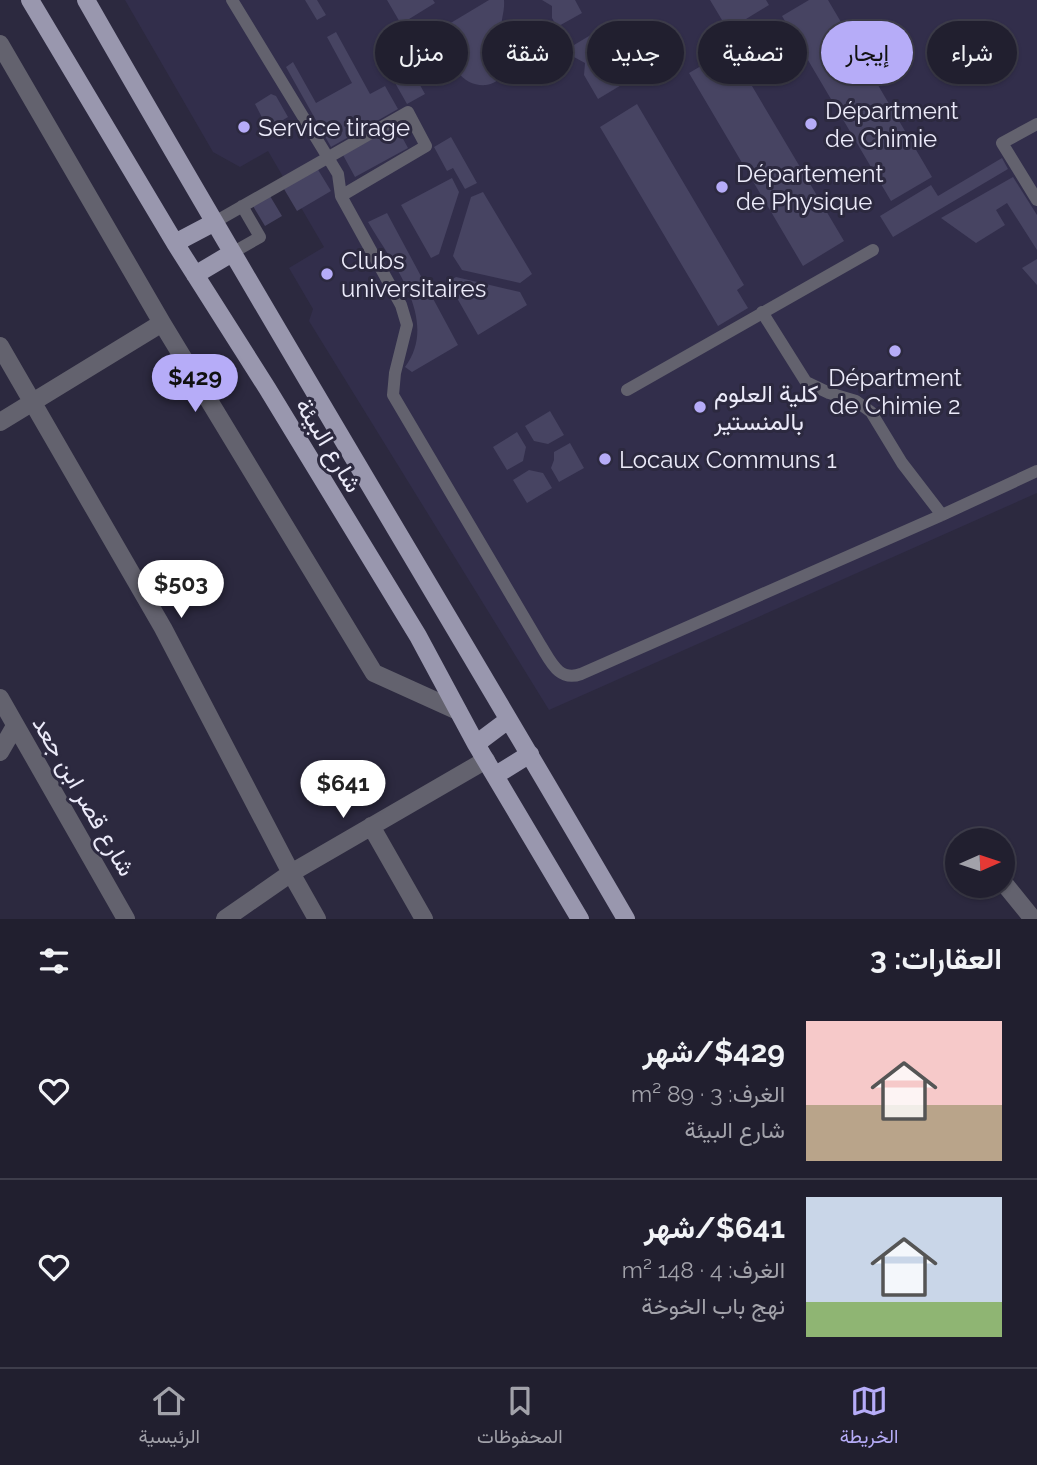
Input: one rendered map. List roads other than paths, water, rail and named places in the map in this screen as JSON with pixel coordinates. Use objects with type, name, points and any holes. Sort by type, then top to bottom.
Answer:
[{"type":"main road","name":"شارع البيئة","points":[[30,0],[175,243],[418,636],[476,744],[580,919]]},
{"type":"main road","name":"شارع البيئة","points":[[86,0],[213,223],[449,616],[626,919]]},
{"type":"main road","points":[[175,243],[213,223]]},
{"type":"main road","points":[[195,275],[232,253]]},
{"type":"main road","points":[[476,744],[508,720]]},
{"type":"main road","points":[[491,768],[530,754]]},
{"type":"street","points":[[0,44],[162,323],[374,673],[458,711]]},
{"type":"street","points":[[0,422],[162,323]]},
{"type":"street","points":[[0,346],[163,628],[290,873],[317,919]]},
{"type":"street","name":"شارع قصر ابن جعد","points":[[0,698],[126,919]]},
{"type":"street","points":[[0,752],[15,726]]},
{"type":"street","points":[[225,919],[290,873],[371,826],[491,768]]},
{"type":"street","points":[[371,826],[425,919]]},
{"type":"street","points":[[1015,897],[1033,919]]},
{"type":"lane","points":[[232,0],[338,174],[341,196],[401,304],[407,325],[395,373],[393,395],[556,671],[575,676],[581,674],[1037,471]]},
{"type":"lane","points":[[213,223],[408,112],[426,146],[341,196]]},
{"type":"lane","points":[[1037,124],[1002,143],[1037,200]]},
{"type":"lane","points":[[232,253],[260,237],[242,206]]},
{"type":"lane","points":[[627,390],[873,250]]},
{"type":"lane","points":[[762,312],[806,382],[829,393],[856,401],[871,412],[902,463],[942,515]]},
{"type":"place","name":"Départment de Chimie","points":[[811,124]]},
{"type":"place","name":"Service tirage","points":[[244,127]]},
{"type":"place","name":"Département de Physique","points":[[722,187]]},
{"type":"place","name":"Clubs universitaires","points":[[327,274]]},
{"type":"place","name":"Départment de Chimie 2","points":[[895,351]]},
{"type":"place","name":"كلية العلوم بالمنستير","points":[[700,407]]},
{"type":"place","name":"Locaux Communs 1","points":[[605,459]]}]
